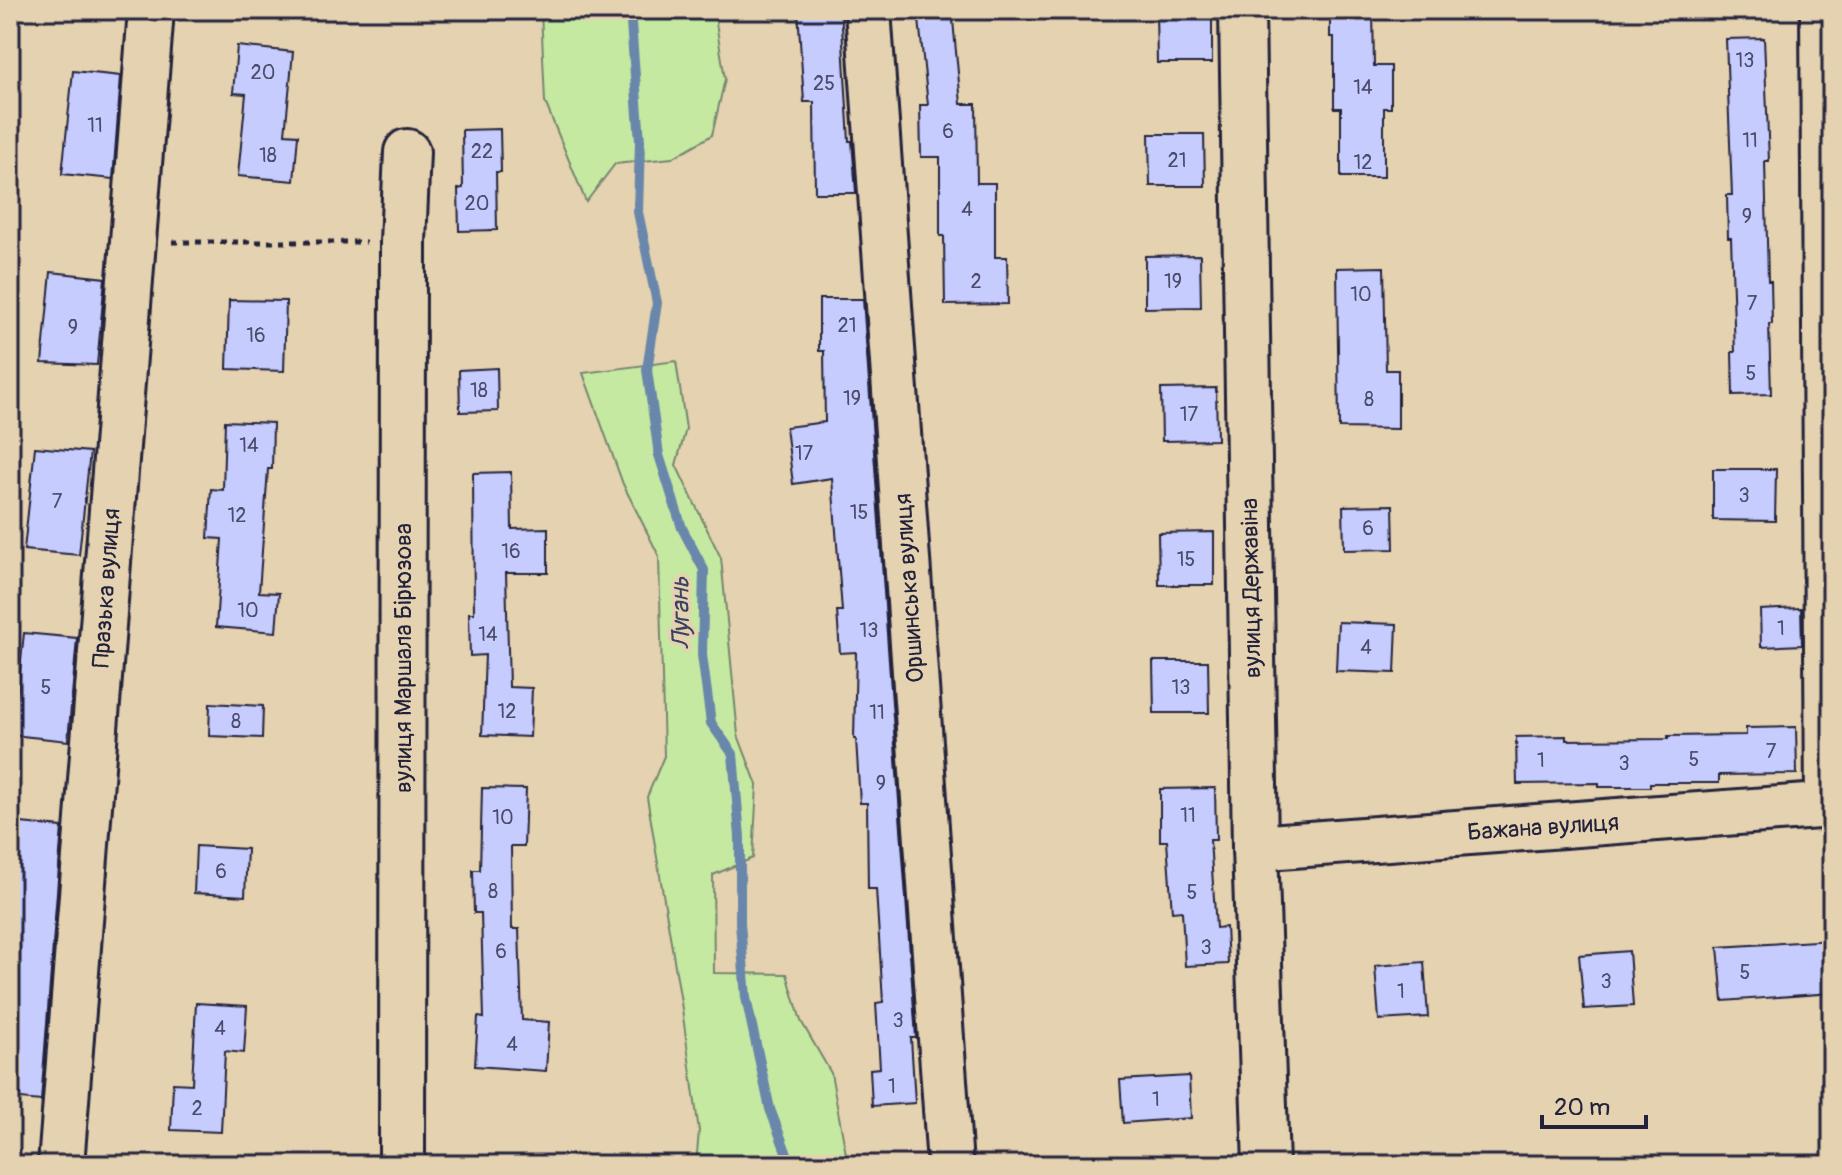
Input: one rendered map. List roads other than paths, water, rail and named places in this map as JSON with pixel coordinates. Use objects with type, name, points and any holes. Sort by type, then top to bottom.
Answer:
[{"type":"street","name":"Празька вулиця","points":[[61,1165],[151,10]]},
{"type":"street","name":"Оршинська вулиця","points":[[868,10],[950,1165]]},
{"type":"street","name":"вулиця Державіна","points":[[1242,10],[1255,848],[1266,1165]]},
{"type":"street","points":[[1823,10],[1830,806]]},
{"type":"street","name":"вулиця Маршала Бірюзова","points":[[402,1165],[403,242],[407,152]]},
{"type":"street","name":"Бажана вулиця","points":[[1255,848],[1830,806]]},
{"type":"waterway","name":"Лугань","points":[[630,10],[640,141],[638,212],[657,303],[647,370],[659,455],[682,528],[704,570],[702,655],[711,723],[733,754],[740,837],[740,923],[746,998],[770,1109],[791,1165]]}]
